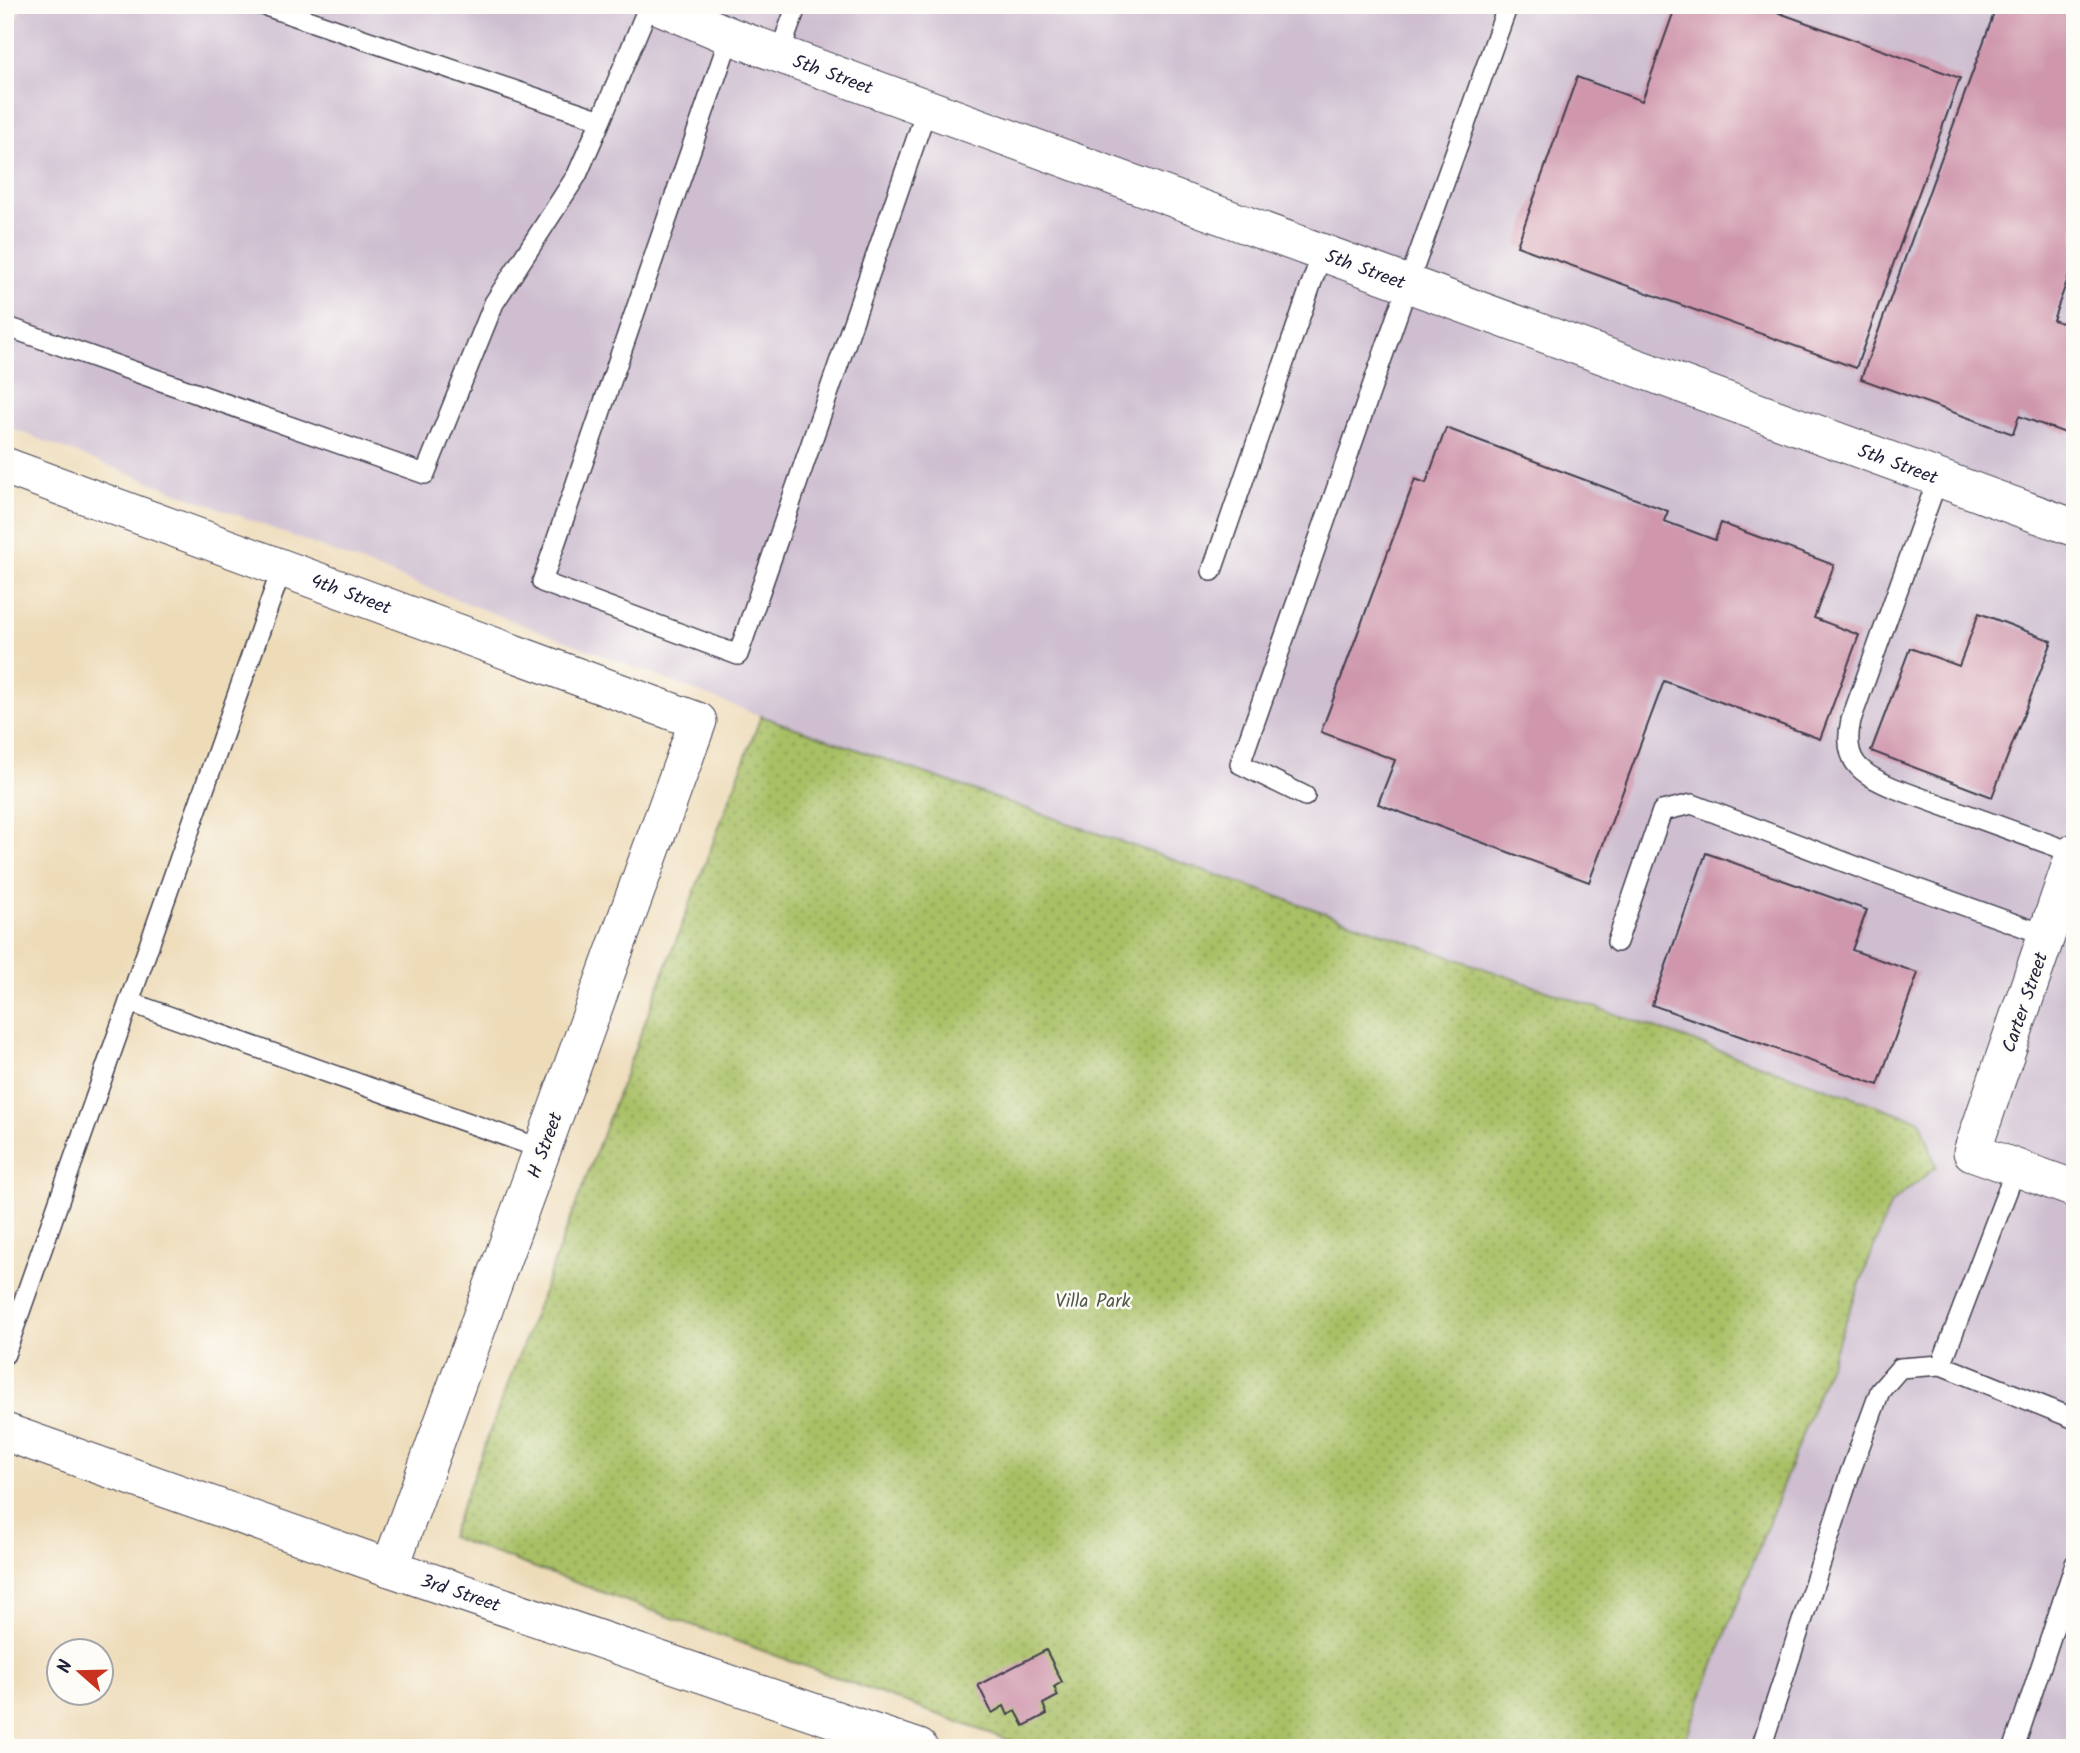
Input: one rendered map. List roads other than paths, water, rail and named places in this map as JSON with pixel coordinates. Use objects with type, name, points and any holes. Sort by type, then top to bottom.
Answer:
[{"type":"street","name":"5th Street","points":[[657,5],[730,36],[2075,528]]},
{"type":"street","name":"4th Street","points":[[5,466],[698,722]]},
{"type":"street","name":"H Street","points":[[390,1568],[698,722]]},
{"type":"street","name":"Carter Street","points":[[2016,1168],[1972,1152],[2074,852]]},
{"type":"street","points":[[2016,1168],[2075,1189]]},
{"type":"street","name":"3rd Street","points":[[5,1432],[390,1568],[919,1748]]},
{"type":"lane","points":[[263,5],[601,120]]},
{"type":"lane","points":[[5,326],[425,474],[494,303],[577,175],[649,5]]},
{"type":"lane","points":[[779,54],[797,5]]},
{"type":"lane","points":[[1305,796],[1240,764],[1508,5]]},
{"type":"lane","points":[[730,36],[542,582],[738,655],[927,108]]},
{"type":"lane","points":[[1212,571],[1322,253]]},
{"type":"lane","points":[[1938,478],[1851,720],[1846,739],[1851,757],[1860,769],[1874,780],[2074,852]]},
{"type":"lane","points":[[5,1354],[282,568]]},
{"type":"lane","points":[[1616,942],[1662,811],[1692,804],[2046,935]]},
{"type":"lane","points":[[129,1002],[542,1149]]},
{"type":"lane","points":[[1941,1365],[2016,1168]]},
{"type":"lane","points":[[1760,1748],[1850,1473],[1880,1391],[1900,1368],[1941,1365],[2075,1419]]},
{"type":"lane","points":[[2014,1748],[2075,1564]]},
{"type":"park label","name":"Villa Park","points":[[1093,1300]]}]
